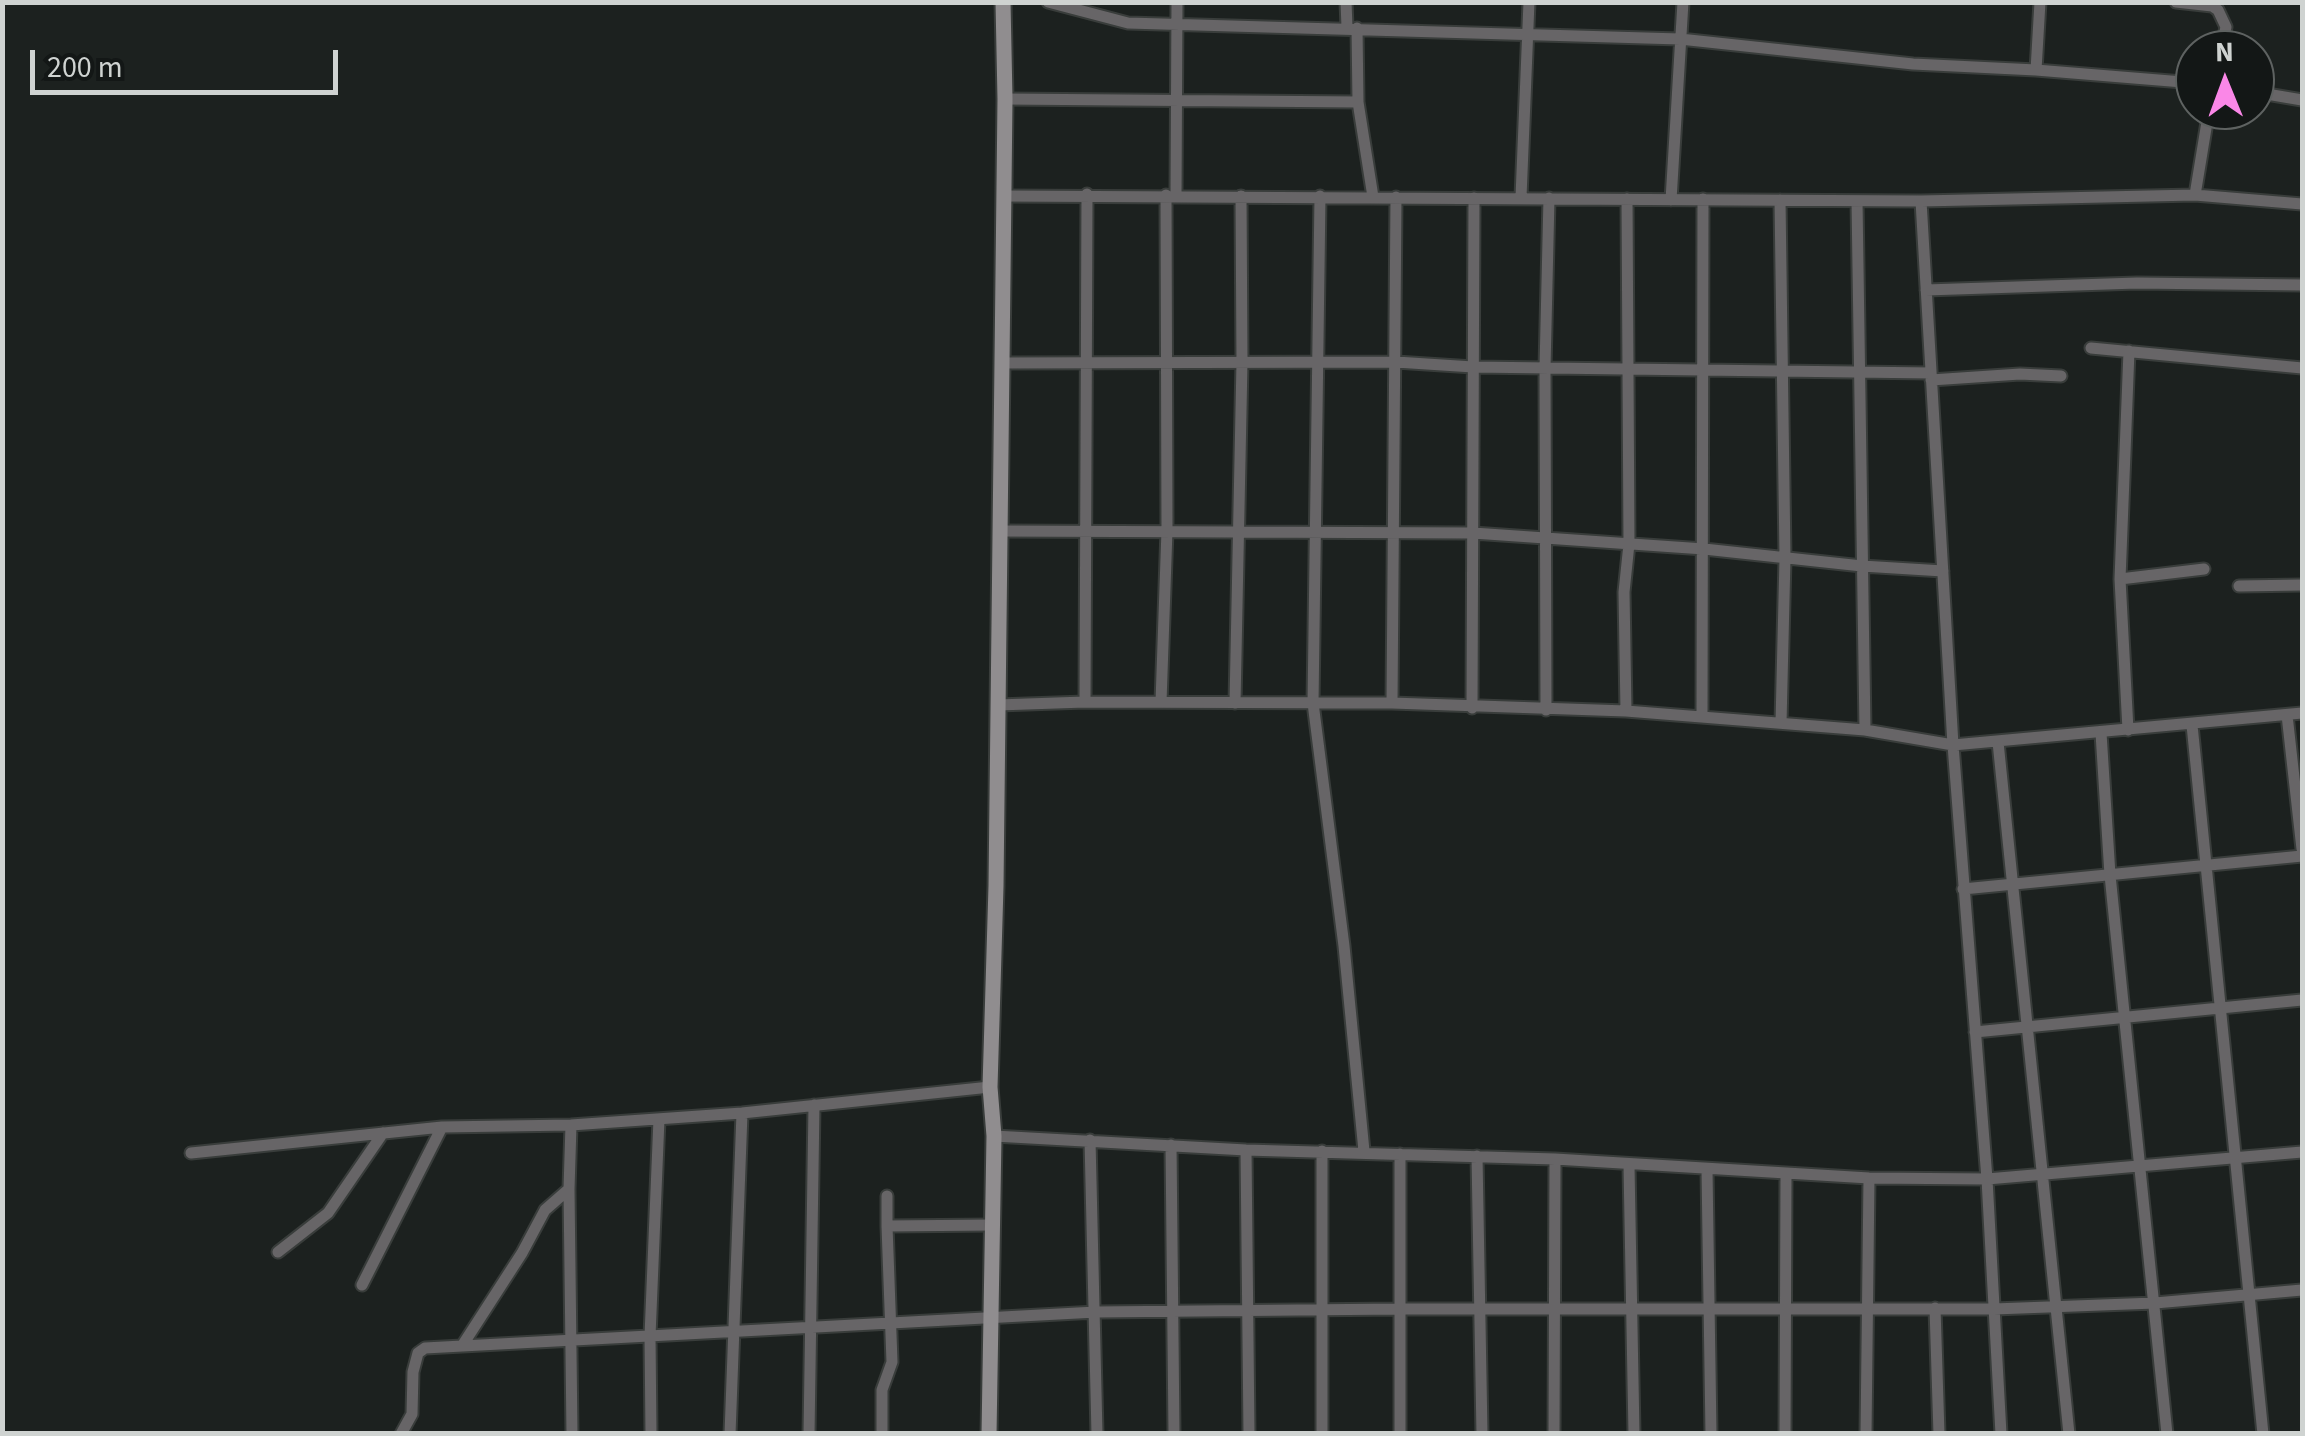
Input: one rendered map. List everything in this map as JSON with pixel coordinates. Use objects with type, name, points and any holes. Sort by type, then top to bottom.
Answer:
[{"type":"street","points":[[989,1434],[1003,2]]},
{"type":"street","points":[[1048,2],[1128,23],[1680,39],[1913,64],[2175,81]]},
{"type":"street","points":[[1161,702],[1167,530],[1166,362],[1178,2]]},
{"type":"street","points":[[1346,2],[1373,196]]},
{"type":"street","points":[[1521,197],[1529,2]]},
{"type":"street","points":[[1671,200],[1684,2]]},
{"type":"street","points":[[2036,70],[2040,2]]},
{"type":"street","points":[[2176,2],[2212,6],[2218,10],[2225,30]]},
{"type":"street","points":[[2275,95],[2302,100]]},
{"type":"street","points":[[1005,100],[1358,102]]},
{"type":"street","points":[[2195,194],[2206,130]]},
{"type":"street","points":[[1085,702],[1088,194]]},
{"type":"street","points":[[1003,196],[1921,201],[2195,194],[2302,204]]},
{"type":"street","points":[[1236,703],[1241,196]]},
{"type":"street","points":[[1320,196],[1313,703],[1344,946],[1364,1151]]},
{"type":"street","points":[[1392,703],[1396,197]]},
{"type":"street","points":[[1472,708],[1474,198]]},
{"type":"street","points":[[1546,710],[1545,368],[1550,198]]},
{"type":"street","points":[[1626,199],[1626,711]]},
{"type":"street","points":[[1702,716],[1703,200]]},
{"type":"street","points":[[1780,200],[1785,558],[1781,723]]},
{"type":"street","points":[[1857,201],[1865,730]]},
{"type":"street","points":[[1921,201],[1953,745],[1987,1179],[2001,1434]]},
{"type":"street","points":[[1926,290],[2137,283],[2302,285]]},
{"type":"street","points":[[2091,348],[2302,368]]},
{"type":"street","points":[[2128,730],[2120,578],[2129,351]]},
{"type":"street","points":[[1001,363],[1396,362],[1931,377],[2062,376]]},
{"type":"street","points":[[999,531],[1473,534],[1704,549],[1943,571]]},
{"type":"street","points":[[2120,578],[2204,568]]},
{"type":"street","points":[[2239,586],[2302,585]]},
{"type":"street","points":[[998,704],[1392,703],[1626,711],[1865,730],[1953,745],[2302,713]]},
{"type":"street","points":[[1963,889],[2302,853],[2286,715]]},
{"type":"street","points":[[2192,725],[2263,1434]]},
{"type":"street","points":[[2100,732],[2110,875],[2167,1434]]},
{"type":"street","points":[[1998,742],[2069,1434]]},
{"type":"street","points":[[1976,1032],[2302,1000]]},
{"type":"street","points":[[191,1154],[442,1127],[572,1125],[742,1113],[990,1087]]},
{"type":"street","points":[[808,1434],[814,1105]]},
{"type":"street","points":[[730,1434],[742,1113]]},
{"type":"street","points":[[651,1434],[650,1336],[659,1119]]},
{"type":"street","points":[[572,1125],[572,1434]]},
{"type":"street","points":[[362,1285],[442,1127]]},
{"type":"street","points":[[278,1252],[328,1213],[383,1132]]},
{"type":"street","points":[[994,1136],[1246,1150],[1555,1159],[1869,1178],[2042,1176],[2302,1152]]},
{"type":"street","points":[[1090,1140],[1096,1434]]},
{"type":"street","points":[[1171,1145],[1174,1434]]},
{"type":"street","points":[[1246,1150],[1249,1434]]},
{"type":"street","points":[[1322,1151],[1322,1434]]},
{"type":"street","points":[[1400,1154],[1400,1434]]},
{"type":"street","points":[[1477,1156],[1482,1434]]},
{"type":"street","points":[[1554,1434],[1555,1159]]},
{"type":"street","points":[[1629,1166],[1634,1434]]},
{"type":"street","points":[[1707,1170],[1712,1434]]},
{"type":"street","points":[[1785,1434],[1786,1174]]},
{"type":"street","points":[[1866,1434],[1869,1178]]},
{"type":"street","points":[[462,1346],[522,1254],[545,1210],[569,1189]]},
{"type":"street","points":[[882,1434],[882,1390],[892,1362],[887,1196]]},
{"type":"street","points":[[887,1226],[994,1226]]},
{"type":"street","points":[[401,1434],[412,1414],[413,1372],[418,1353],[425,1348],[1096,1312],[1399,1308],[1994,1310],[2155,1303],[2302,1290]]},
{"type":"street","points":[[1935,1308],[1938,1434]]}]
